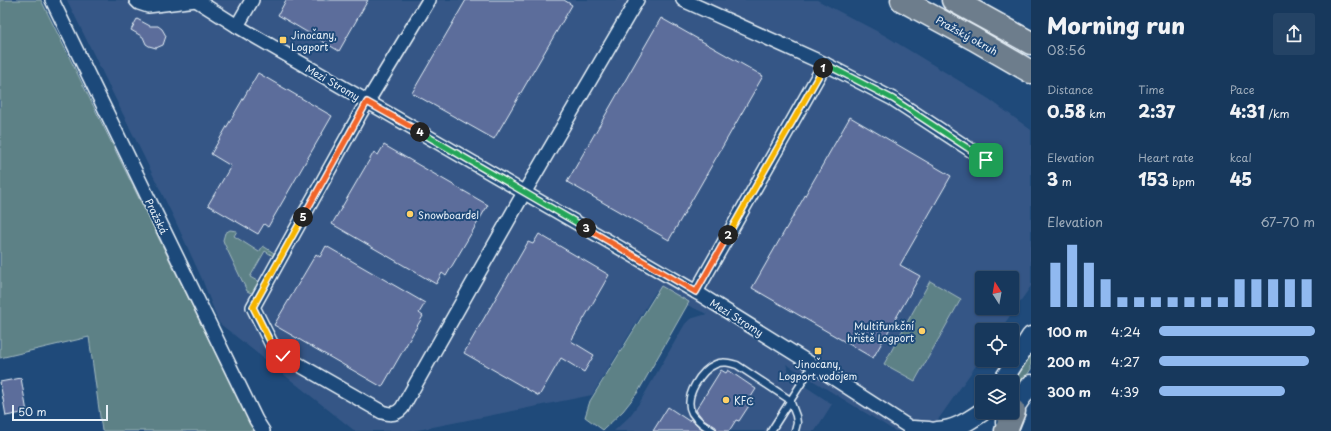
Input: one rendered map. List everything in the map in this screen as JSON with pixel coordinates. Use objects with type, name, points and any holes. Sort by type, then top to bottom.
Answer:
[{"type":"highway","name":"Pražský okruh","points":[[902,0],[925,8],[1031,72]]},
{"type":"highway","points":[[953,0],[1031,43]]},
{"type":"highway","points":[[1006,431],[1011,419]]},
{"type":"main road","points":[[1006,375],[1031,336]]},
{"type":"main road","points":[[1019,403],[1031,384]]},
{"type":"main road","points":[[937,431],[955,428],[975,417]]},
{"type":"main road","points":[[975,431],[980,419]]},
{"type":"main road","points":[[999,431],[1008,419]]},
{"type":"street","name":"Pražská","points":[[52,0],[256,420],[263,431]]},
{"type":"street","name":"Mezi Stromy","points":[[136,0],[139,3],[148,6],[196,0],[237,26],[367,102],[696,292],[919,431]]},
{"type":"street","points":[[237,26],[252,0]]},
{"type":"street","points":[[429,0],[367,102],[253,307],[274,349],[283,356],[388,415],[399,411],[637,0]]},
{"type":"street","points":[[683,0],[825,64],[893,99],[986,160]]},
{"type":"street","points":[[696,292],[825,64]]},
{"type":"lane","points":[[713,431],[698,421],[691,412],[689,404],[691,393],[706,369],[717,363],[728,362],[737,365],[790,400],[796,416],[797,423],[795,431]]},
{"type":"lane","points":[[771,431],[790,400],[817,367]]},
{"type":"shaded area","points":[[67,0],[817,0],[884,35],[989,99],[1031,130],[1031,286],[1019,303],[1019,271],[975,271],[975,315],[1011,315],[1005,323],[975,323],[975,367],[930,431],[895,431],[786,364],[791,377],[832,404],[815,431],[614,431],[629,417],[640,402],[685,324],[690,319],[707,314],[656,291],[592,395],[413,431],[355,431],[219,323],[202,279],[175,220]]},
{"type":"green space","points":[[0,0],[41,0],[254,431],[102,431],[89,337],[0,358]]},
{"type":"green space","points":[[230,230],[237,231],[234,236],[259,252],[263,246],[274,253],[273,256],[265,251],[250,277],[259,282],[254,292],[251,293],[247,291],[224,243],[223,240],[225,233]]},
{"type":"green space","name":"Multifunkční hřiště Logport","points":[[930,281],[961,299],[915,381],[884,364]]},
{"type":"green space","points":[[661,286],[689,302],[638,392],[623,411],[603,430],[585,417],[590,401]]},
{"type":"green space","points":[[1031,350],[1031,369],[1019,388],[1019,375],[1016,375]]},
{"type":"building","points":[[286,0],[368,0],[339,51],[278,15]]},
{"type":"building","points":[[466,0],[564,0],[572,5],[494,139],[412,93]]},
{"type":"building","points":[[661,18],[763,76],[669,240],[567,182]]},
{"type":"building","points":[[137,19],[150,26],[158,26],[162,29],[166,36],[163,45],[156,48],[149,46],[146,44],[143,37],[131,30]]},
{"type":"building","points":[[258,73],[332,116],[268,227],[264,224],[258,234],[208,205],[231,166],[211,154]]},
{"type":"building","points":[[850,117],[951,176],[900,265],[920,276],[873,358],[752,288]]},
{"type":"building","name":"Snowboardel","points":[[384,145],[488,205],[446,276],[442,273],[436,284],[332,224],[374,152],[378,155]]},
{"type":"building","points":[[539,234],[609,275],[571,341],[594,355],[584,372],[561,358],[539,396],[464,353],[528,242],[533,244]]},
{"type":"building","points":[[326,246],[425,303],[419,313],[423,316],[382,387],[274,325],[316,254],[320,257]]},
{"type":"building","name":"KFC","points":[[721,370],[726,373],[728,370],[756,389],[749,400],[752,401],[739,421],[736,420],[729,431],[717,431],[716,427],[702,418],[696,410]]},
{"type":"building","points":[[21,378],[27,412],[6,416],[0,382]]},
{"type":"building","points":[[668,407],[689,421],[690,419],[705,431],[653,431]]},
{"type":"place","name":"Jinočany, Logport","points":[[283,40]]},
{"type":"place","name":"Snowboardel","points":[[410,214]]},
{"type":"place","name":"Multifunkční hřiště Logport","points":[[922,331]]},
{"type":"place","name":"Jinočany, Logport vodojem","points":[[818,351]]},
{"type":"place","name":"KFC","points":[[726,400]]},
{"type":"route","points":[[283,356],[274,349],[253,307],[367,102],[696,292],[825,64],[893,99],[986,160]]}]
